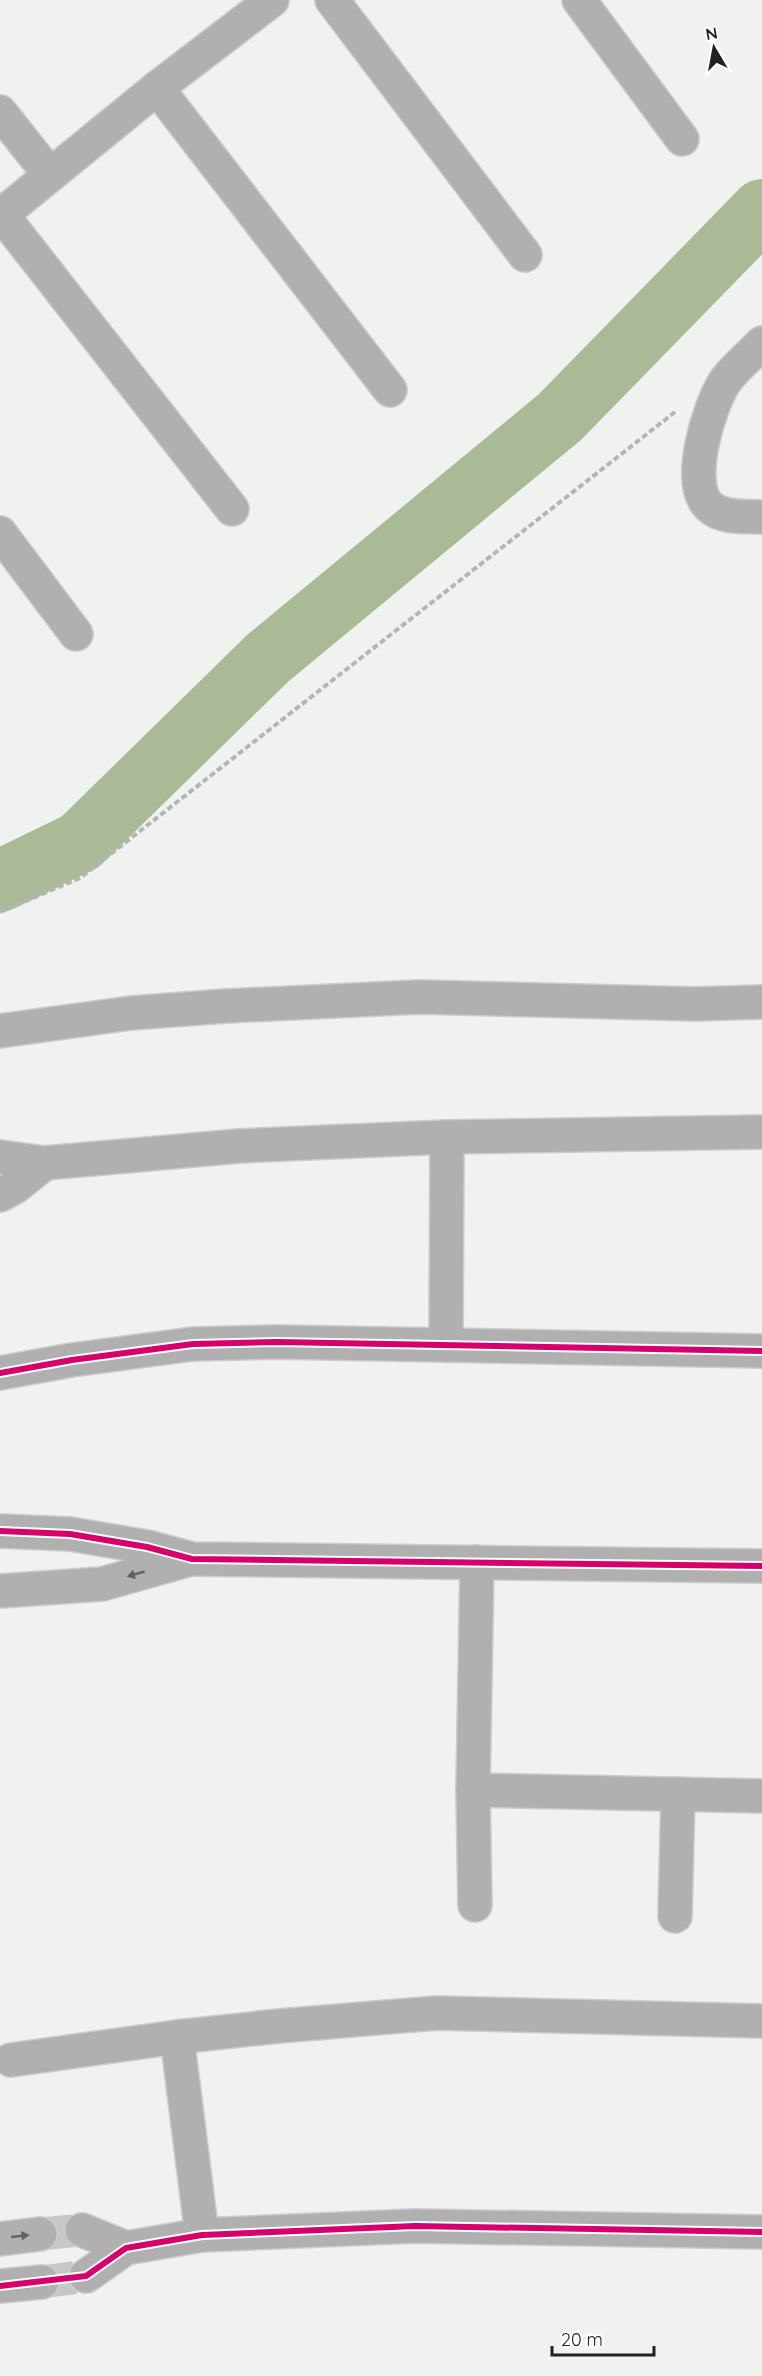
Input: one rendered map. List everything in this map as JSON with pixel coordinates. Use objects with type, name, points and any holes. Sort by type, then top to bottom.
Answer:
[{"type":"street","points":[[232,509],[1,215],[157,88],[272,0]]},
{"type":"street","points":[[332,0],[525,255]]},
{"type":"street","points":[[579,0],[682,139]]},
{"type":"street","points":[[157,88],[390,390]]},
{"type":"street","points":[[0,112],[50,175]]},
{"type":"street","points":[[762,343],[724,382],[706,423],[699,465],[700,486],[709,506],[728,516],[762,517]]},
{"type":"street","points":[[0,533],[76,634]]},
{"type":"street","points":[[0,1031],[131,1013],[420,997],[695,1004],[762,1002]]},
{"type":"street","points":[[0,1157],[45,1163],[239,1146],[447,1137],[762,1132]]},
{"type":"street","points":[[447,1137],[447,1344]]},
{"type":"street","points":[[0,1195],[15,1187],[45,1163]]},
{"type":"street","points":[[0,1372],[193,1344],[277,1342],[447,1344],[762,1351]]},
{"type":"street","points":[[0,1530],[70,1534],[147,1547],[192,1558],[762,1566]]},
{"type":"street","points":[[0,1591],[102,1584],[192,1558]]},
{"type":"street","points":[[475,1905],[473,1790],[477,1562]]},
{"type":"street","points":[[473,1790],[762,1796]]},
{"type":"street","points":[[675,1916],[678,1794]]},
{"type":"street","points":[[11,2060],[177,2037],[437,2013],[762,2021]]},
{"type":"street","points":[[177,2037],[202,2235]]},
{"type":"street","points":[[86,2276],[126,2248],[202,2235],[415,2226],[762,2232]]},
{"type":"street","points":[[82,2230],[126,2248]]},
{"type":"street","points":[[0,2239],[40,2234]]},
{"type":"street","points":[[0,2286],[42,2282]]},
{"type":"path","points":[[0,912],[80,878],[675,412]]},
{"type":"waterway","points":[[0,881],[80,842],[268,658],[560,417],[762,210]]},
{"type":"tunnel","points":[[40,2234],[82,2230]]},
{"type":"tunnel","points":[[42,2282],[86,2276]]},
{"type":"cycle path","points":[[0,1373],[72,1360],[193,1344],[277,1342],[762,1351]]},
{"type":"cycle path","points":[[0,1531],[70,1534],[147,1547],[192,1559],[762,1566]]},
{"type":"cycle path","points":[[0,2286],[86,2276],[126,2248],[202,2235],[415,2226],[762,2232]]}]
